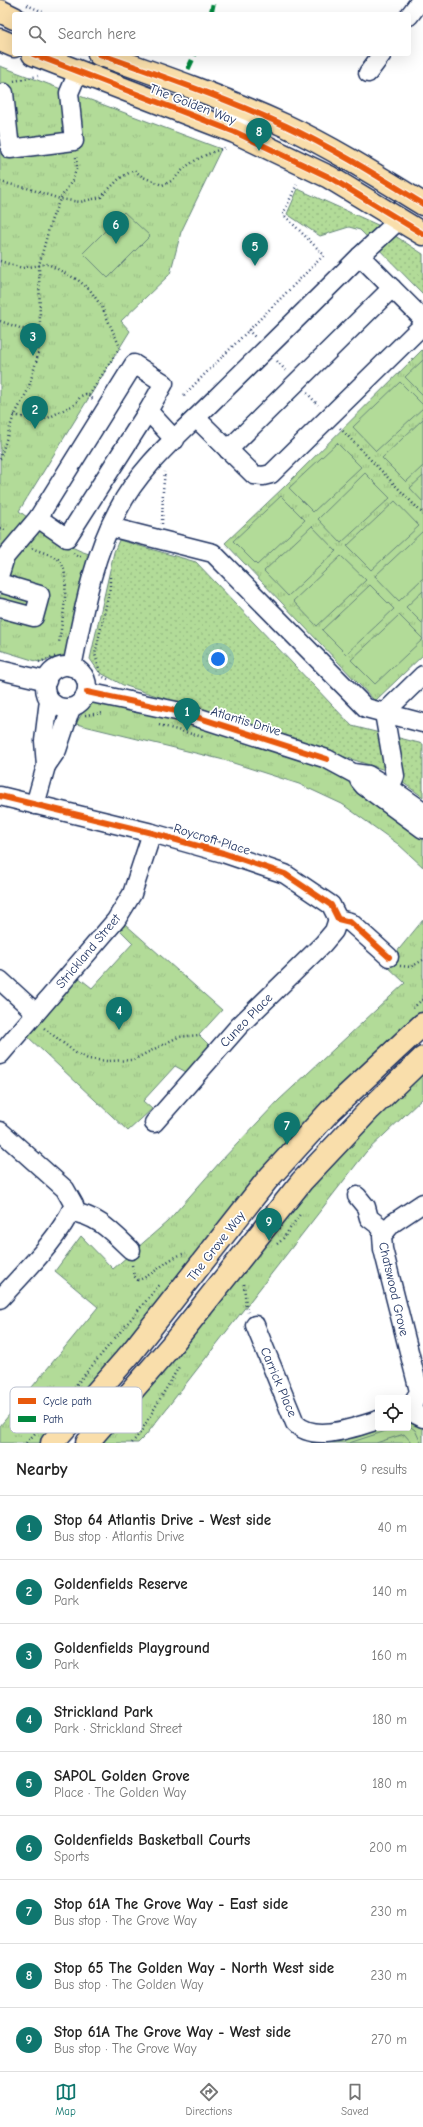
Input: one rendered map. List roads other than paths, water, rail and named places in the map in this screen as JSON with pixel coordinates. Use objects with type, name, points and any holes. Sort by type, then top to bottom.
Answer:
[{"type":"main road","points":[[0,11],[18,10]]},
{"type":"main road","points":[[0,40],[12,45]]},
{"type":"main road","name":"The Golden Way","points":[[38,56],[235,132],[329,177],[423,234]]},
{"type":"main road","name":"The Golden Way","points":[[105,56],[224,99],[287,126],[423,204]]},
{"type":"main road","name":"The Grove Way","points":[[101,1387],[131,1353],[267,1180],[330,1111],[423,1024]]},
{"type":"main road","name":"The Grove Way","points":[[135,1387],[170,1347],[302,1181],[370,1108],[423,1058]]},
{"type":"main road","name":"The Grove Way","points":[[52,1443],[61,1433]]},
{"type":"main road","name":"The Grove Way","points":[[87,1443],[96,1433]]},
{"type":"street","points":[[411,13],[421,0]]},
{"type":"street","points":[[368,73],[381,56]]},
{"type":"street","points":[[7,87],[10,149],[74,141],[69,93],[78,72]]},
{"type":"street","points":[[224,99],[248,120],[254,129],[254,141]]},
{"type":"street","points":[[254,141],[262,133],[287,126]]},
{"type":"street","points":[[72,667],[93,572],[110,527],[129,491],[144,471],[159,455],[360,256],[400,219]]},
{"type":"street","points":[[360,256],[423,319]]},
{"type":"street","points":[[228,450],[392,288]]},
{"type":"street","points":[[196,418],[254,475],[263,476],[271,474],[423,325]]},
{"type":"street","points":[[0,573],[5,557],[38,518],[134,364],[164,383],[148,411],[67,538],[38,518]]},
{"type":"street","points":[[148,411],[175,440]]},
{"type":"street","points":[[110,527],[213,553],[366,708],[423,723]]},
{"type":"street","points":[[0,583],[40,594],[34,617],[0,608]]},
{"type":"street","points":[[35,804],[46,766],[57,750],[69,714],[80,704],[87,692],[87,683],[83,675],[72,667],[63,667],[55,669],[49,675],[46,691],[50,700],[55,705],[63,708],[69,714]]},
{"type":"street","points":[[0,670],[47,681]]},
{"type":"street","points":[[384,713],[423,676]]},
{"type":"street","name":"Atlantis Drive","points":[[87,692],[181,712],[327,759],[353,773],[368,775],[423,811]]},
{"type":"street","points":[[46,766],[44,740],[50,700]]},
{"type":"street","points":[[384,713],[395,776],[390,788]]},
{"type":"street","name":"Atlantis Drive","points":[[353,773],[364,786],[423,829]]},
{"type":"street","name":"Roycroft Place","points":[[0,796],[223,853],[285,874],[331,905],[338,919]]},
{"type":"street","name":"Strickland Street","points":[[0,1055],[38,1019],[120,913],[132,894],[152,834]]},
{"type":"street","points":[[338,919],[350,922],[389,957]]},
{"type":"street","name":"Cuneo Place","points":[[154,1123],[239,1026],[323,944],[334,931],[338,919]]},
{"type":"street","points":[[0,980],[38,1019]]},
{"type":"street","points":[[0,1131],[65,1189],[74,1205],[67,1221],[50,1244],[0,1299]]},
{"type":"street","name":"Chatswood Grove","points":[[357,1196],[366,1207],[369,1218],[386,1231]]},
{"type":"street","name":"Chatswood Grove","points":[[417,1406],[383,1249],[382,1235],[393,1223],[423,1203]]},
{"type":"street","points":[[71,1212],[94,1217],[131,1250]]},
{"type":"street","name":"Carrick Place","points":[[255,1325],[295,1423],[300,1430],[308,1435],[322,1436],[375,1421]]},
{"type":"place","name":"Stop 65 The Golden Way - North West side","points":[[259,151]]},
{"type":"place","name":"Goldenfields Basketball Courts","points":[[116,244]]},
{"type":"place","name":"SAPOL Golden Grove","points":[[255,266]]},
{"type":"place","name":"Goldenfields Playground","points":[[33,356]]},
{"type":"place","name":"Goldenfields Reserve","points":[[35,429]]},
{"type":"place","name":"Stop 64 Atlantis Drive - West side","points":[[187,731]]},
{"type":"place","name":"Strickland Park","points":[[119,1030]]},
{"type":"place","name":"Stop 61A The Grove Way - East side","points":[[287,1145]]},
{"type":"place","name":"Stop 61A The Grove Way - West side","points":[[269,1241]]}]
